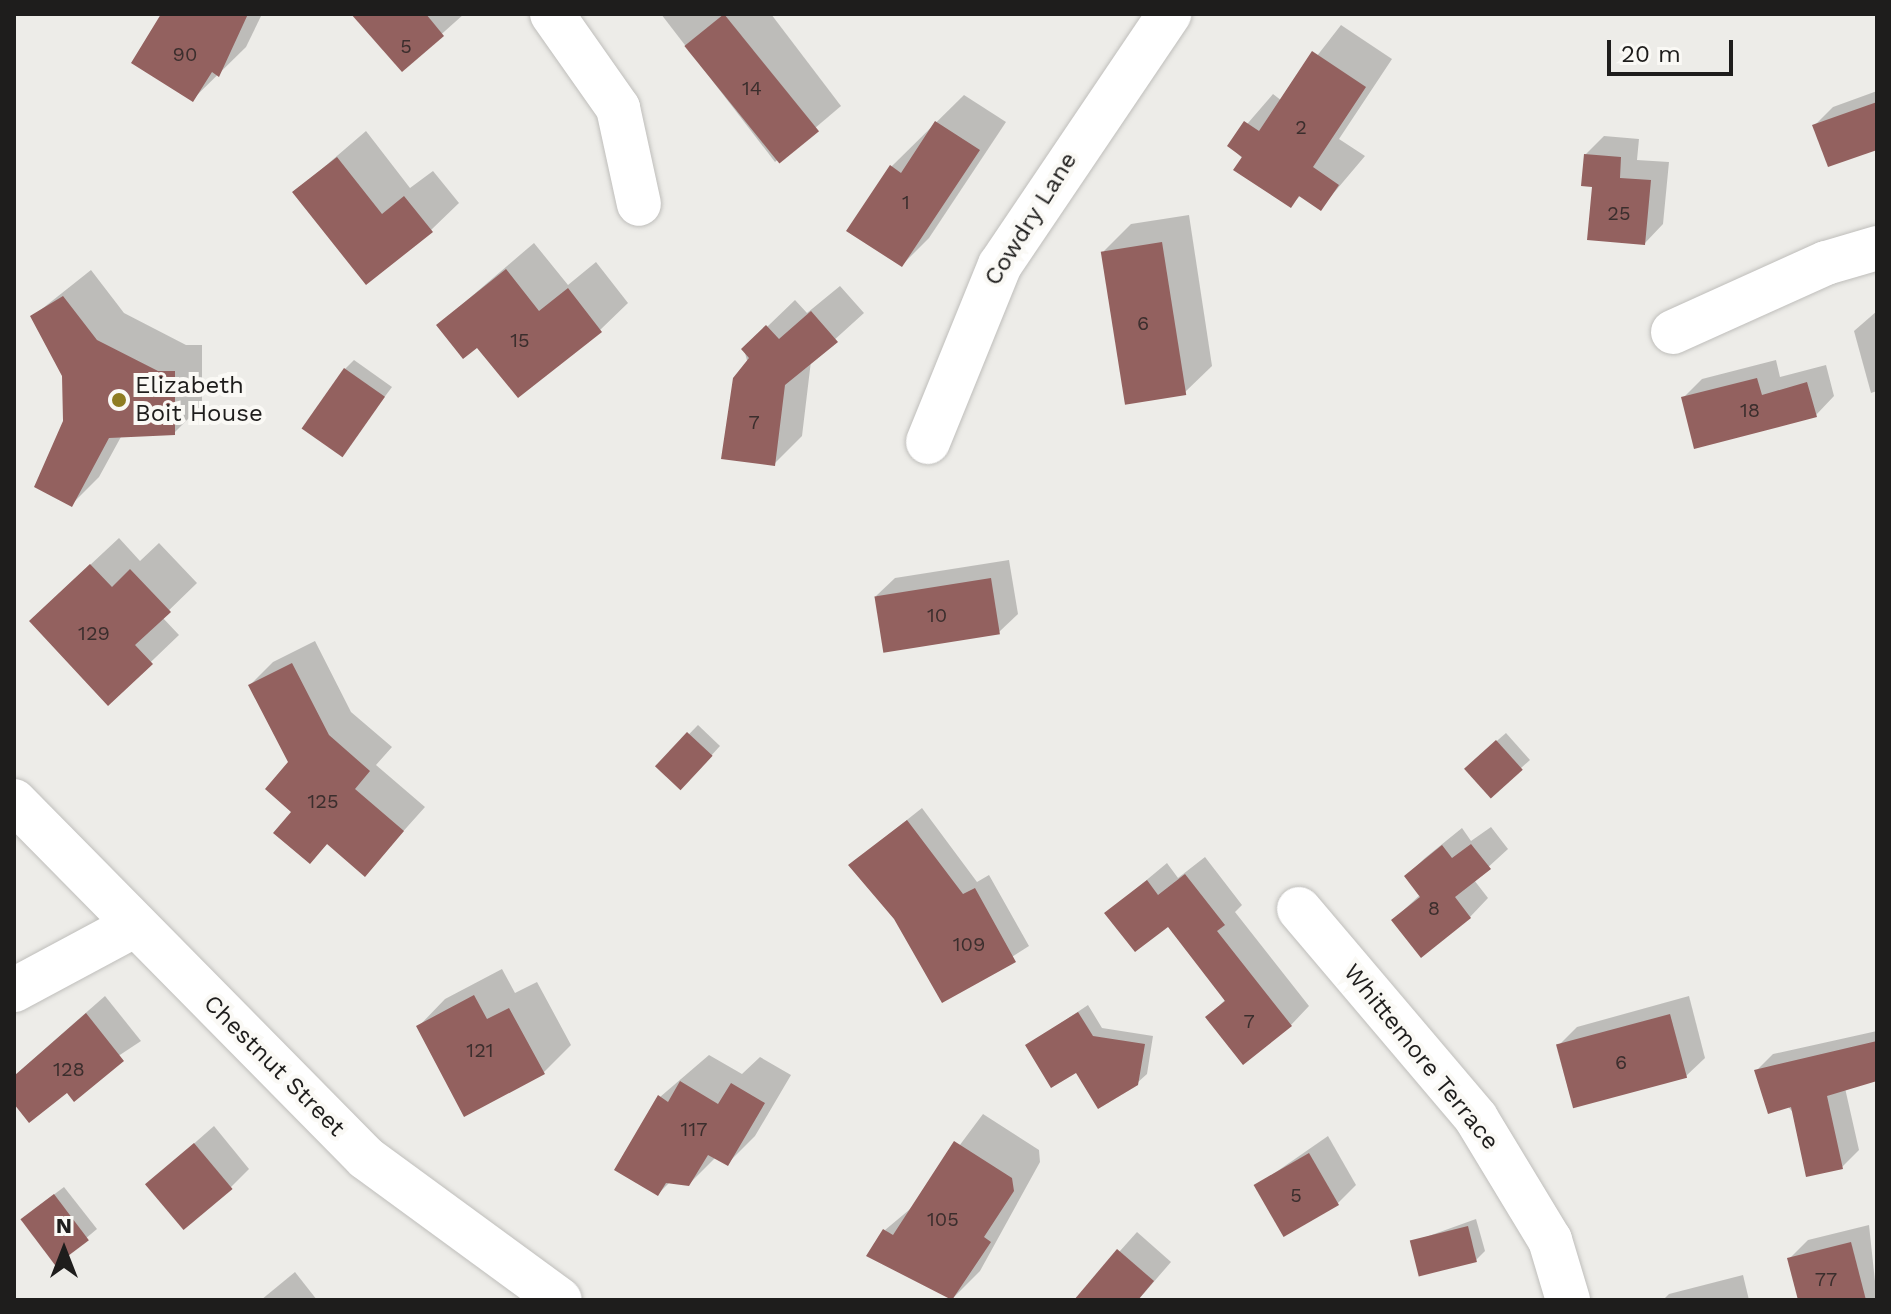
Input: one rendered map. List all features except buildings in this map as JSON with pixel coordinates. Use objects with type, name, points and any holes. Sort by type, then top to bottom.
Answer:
[{"type":"street","points":[[552,14],[618,108],[639,204]]},
{"type":"street","name":"Cowdry Lane","points":[[928,442],[1000,265],[1169,14]]},
{"type":"street","points":[[1673,332],[1826,263],[1877,248]]},
{"type":"street","name":"Chestnut Street","points":[[14,801],[378,1169],[560,1300]]},
{"type":"street","name":"Whittemore Terrace","points":[[1299,909],[1476,1118],[1550,1240],[1568,1300]]},
{"type":"street","points":[[14,990],[135,925]]},
{"type":"place","name":"Elizabeth Boit House","points":[[119,400]]}]
